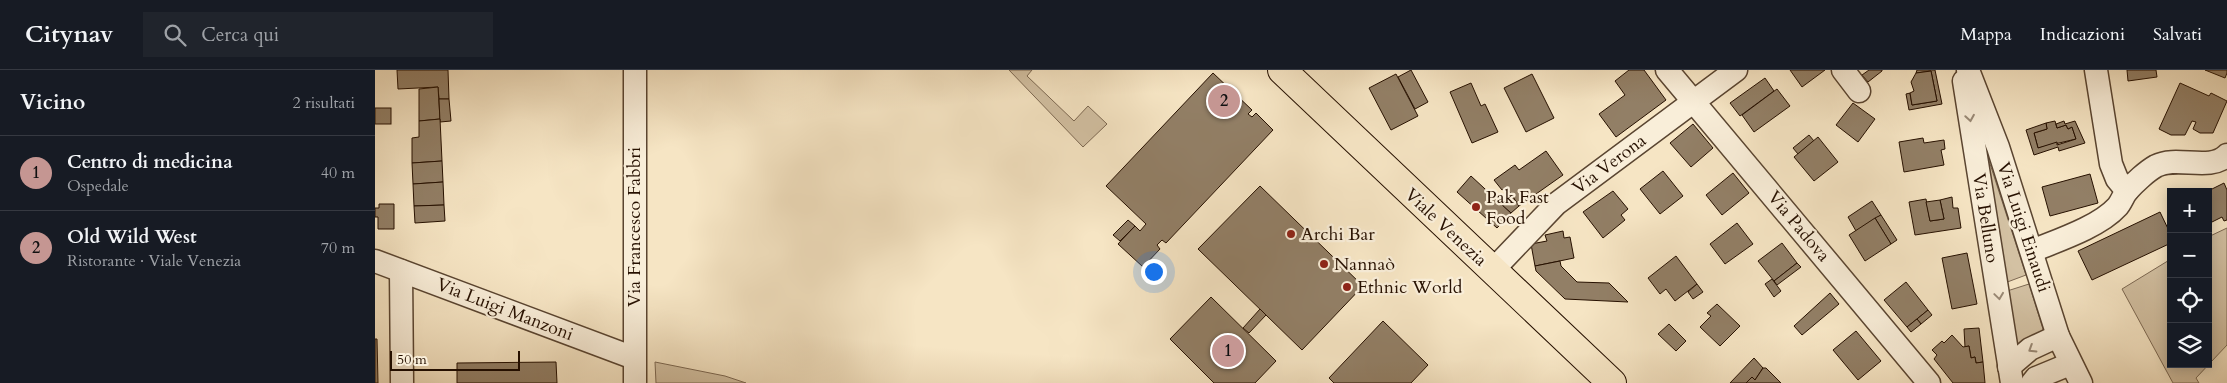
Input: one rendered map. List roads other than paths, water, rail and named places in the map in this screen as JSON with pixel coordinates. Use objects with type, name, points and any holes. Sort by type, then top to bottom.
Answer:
[{"type":"main road","name":"Viale Venezia","points":[[1282,70],[1612,383]]},
{"type":"street","name":"Via Francesco Fabbri","points":[[635,70],[635,383]]},
{"type":"street","name":"Via Padova","points":[[1667,70],[1929,383]]},
{"type":"street","name":"Via Verona","points":[[1492,270],[1556,204],[1736,70]]},
{"type":"street","points":[[1843,70],[1859,91]]},
{"type":"street","name":"Via Belluno","points":[[1962,70],[2011,375]]},
{"type":"street","name":"Via Luigi Einaudi","points":[[1968,70],[1998,147],[2058,336],[2076,373]]},
{"type":"street","points":[[2096,70],[2111,164],[2117,179],[2127,191]]},
{"type":"street","points":[[2032,250],[2069,236],[2105,217],[2117,207],[2127,191],[2157,166],[2168,163],[2215,162],[2227,155]]},
{"type":"street","name":"Via Luigi Manzoni","points":[[375,261],[634,358]]},
{"type":"street","points":[[401,271],[402,383]]},
{"type":"street","name":"Via Belluno","points":[[2011,375],[2030,349],[2058,336]]},
{"type":"street","points":[[2032,383],[2036,378],[2076,373]]},
{"type":"place","name":"Old Wild West","points":[[1224,101]]},
{"type":"place","name":"Pak Fast Food","points":[[1476,207]]},
{"type":"place","name":"Archi Bar","points":[[1291,234]]},
{"type":"place","name":"Nannaò","points":[[1324,264]]},
{"type":"place","name":"Ethnic World","points":[[1347,287]]},
{"type":"place","name":"Centro di medicina","points":[[1228,351]]}]
